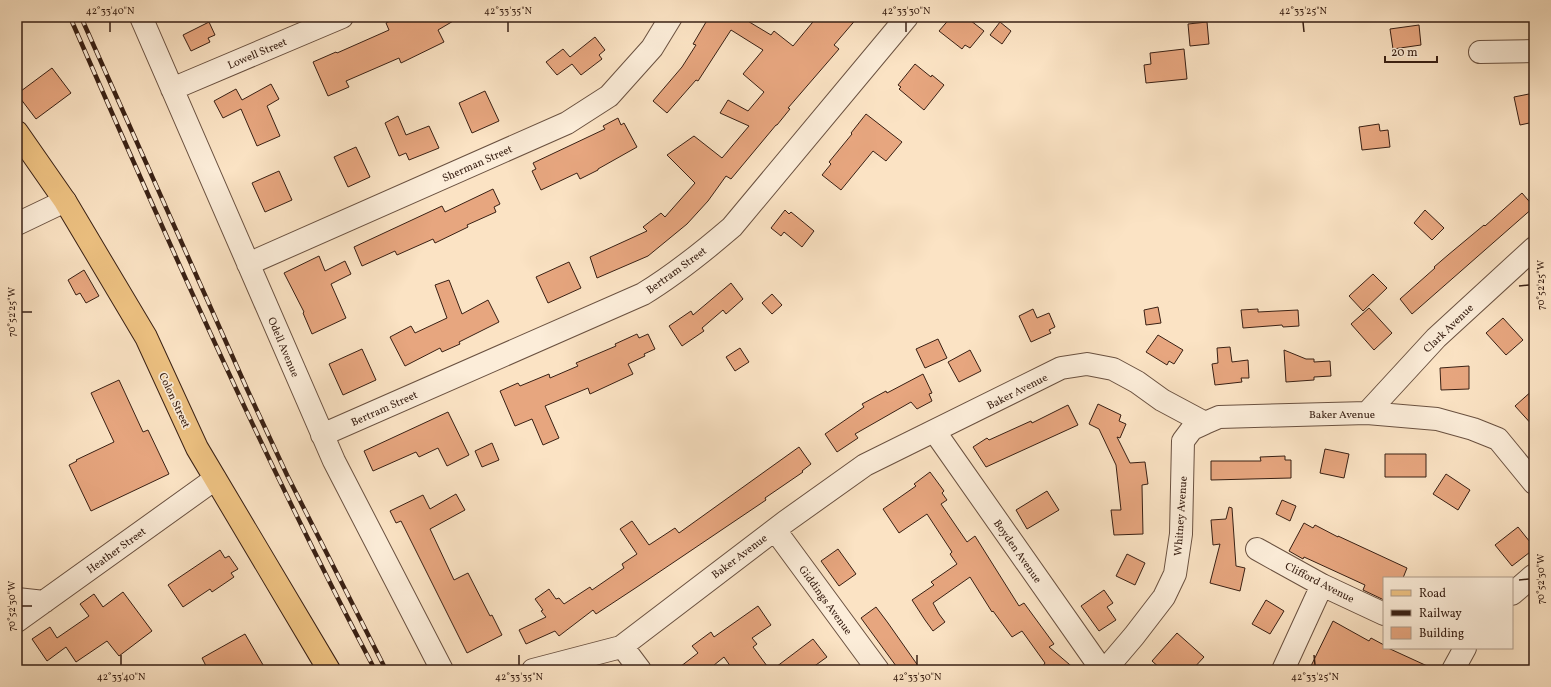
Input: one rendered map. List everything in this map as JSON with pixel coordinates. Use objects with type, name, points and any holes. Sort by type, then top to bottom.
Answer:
[{"type":"main road","name":"Colon Street","points":[[17,132],[65,202],[146,338],[197,448],[329,670]]},
{"type":"street","name":"Odell Avenue","points":[[141,17],[322,435],[442,670]]},
{"type":"street","name":"Lowell Street","points":[[172,89],[342,17]]},
{"type":"street","name":"Sherman Street","points":[[248,264],[566,123],[609,96],[652,48],[671,17]]},
{"type":"street","name":"Bertram Street","points":[[322,435],[643,294],[669,278],[700,255],[732,227],[906,17]]},
{"type":"street","points":[[1480,52],[1534,51]]},
{"type":"street","points":[[17,224],[65,202]]},
{"type":"street","name":"Clark Avenue","points":[[1367,413],[1436,338],[1534,248]]},
{"type":"street","name":"Baker Avenue","points":[[533,670],[622,646],[775,530],[865,466],[1061,368],[1087,364],[1113,369],[1137,382],[1162,400],[1206,423],[1219,417],[1367,413],[1437,419],[1473,429],[1498,439],[1534,483]]},
{"type":"street","name":"Whitney Avenue","points":[[1105,670],[1164,597],[1175,574],[1181,534],[1183,441],[1192,429],[1206,423]]},
{"type":"street","name":"Boyden Avenue","points":[[935,432],[1102,670]]},
{"type":"street","name":"Heather Street","points":[[17,621],[215,479]]},
{"type":"street","name":"Giddings Avenue","points":[[775,530],[878,670]]},
{"type":"street","name":"Clifford Avenue","points":[[1257,549],[1322,585],[1383,614]]},
{"type":"street","points":[[1513,593],[1534,575]]},
{"type":"street","points":[[1283,670],[1322,585]]},
{"type":"street","points":[[17,599],[44,602]]},
{"type":"street","points":[[622,646],[640,670]]},
{"type":"building","points":[[398,17],[460,17],[438,30],[444,42],[401,63],[399,58],[346,81],[349,87],[328,96],[313,62],[389,30],[386,23]]},
{"type":"building","points":[[709,17],[741,17],[771,35],[774,31],[793,46],[817,17],[858,17],[834,45],[839,49],[788,108],[790,109],[777,125],[731,179],[726,176],[708,201],[687,224],[648,256],[597,278],[590,257],[647,231],[643,227],[661,213],[665,217],[695,183],[667,155],[694,136],[722,158],[749,126],[720,113],[728,100],[748,111],[764,92],[743,74],[763,50],[731,30],[698,81],[696,80],[667,113],[653,101],[682,67],[696,45],[693,44]]},
{"type":"building","points":[[951,17],[966,17],[984,31],[970,48],[965,45],[962,49],[939,31]]},
{"type":"building","points":[[209,22],[215,35],[208,38],[210,42],[191,51],[183,35]]},
{"type":"building","points":[[1000,22],[1011,31],[1002,44],[990,35]]},
{"type":"building","points":[[1207,22],[1209,44],[1190,46],[1188,24]]},
{"type":"building","points":[[1419,25],[1421,45],[1393,49],[1390,29]]},
{"type":"building","points":[[595,37],[605,50],[599,55],[602,59],[581,75],[572,64],[557,75],[546,62],[563,49],[570,57]]},
{"type":"building","points":[[1184,49],[1187,79],[1146,83],[1144,65],[1151,64],[1150,53]]},
{"type":"building","points":[[915,64],[944,85],[924,110],[899,89],[901,87],[898,85]]},
{"type":"building","points":[[52,68],[71,93],[36,119],[17,94]]},
{"type":"building","points":[[271,84],[279,99],[267,106],[280,136],[257,146],[241,109],[223,118],[214,101],[236,89],[242,100]]},
{"type":"building","points":[[485,91],[499,121],[472,133],[459,103]]},
{"type":"building","points":[[1534,93],[1534,122],[1520,125],[1514,97]]},
{"type":"building","points":[[866,114],[902,142],[886,161],[873,151],[841,190],[822,175],[831,164],[829,162]]},
{"type":"building","points":[[398,116],[406,135],[429,126],[439,148],[409,160],[406,153],[399,156],[385,123]]},
{"type":"building","points":[[618,118],[621,125],[624,123],[637,147],[580,179],[577,173],[541,190],[532,171],[536,169],[533,163],[605,129],[603,126]]},
{"type":"building","points":[[1379,124],[1380,131],[1388,130],[1390,147],[1362,150],[1359,127]]},
{"type":"building","points":[[356,147],[370,177],[348,187],[334,157]]},
{"type":"building","points":[[279,171],[292,200],[265,212],[252,183]]},
{"type":"building","points":[[493,189],[500,204],[494,207],[496,212],[467,225],[468,227],[435,243],[433,239],[397,255],[395,251],[362,266],[354,247],[442,206],[445,212]]},
{"type":"building","points":[[1522,193],[1534,207],[1412,314],[1400,299],[1435,268],[1434,267],[1484,225],[1485,226]]},
{"type":"building","points":[[785,210],[789,214],[791,212],[814,231],[802,247],[784,232],[781,236],[771,228]]},
{"type":"building","points":[[1425,210],[1444,228],[1432,240],[1414,223]]},
{"type":"building","points":[[319,256],[325,271],[345,261],[351,274],[331,284],[346,318],[312,334],[303,313],[304,312],[284,273]]},
{"type":"building","points":[[569,262],[581,288],[548,303],[536,277]]},
{"type":"building","points":[[84,270],[99,296],[86,303],[80,293],[76,295],[68,280]]},
{"type":"building","points":[[1373,274],[1387,288],[1363,311],[1349,296]]},
{"type":"building","points":[[449,280],[462,314],[488,300],[499,322],[459,342],[460,344],[442,352],[440,348],[405,366],[390,337],[411,326],[415,333],[447,318],[435,285]]},
{"type":"building","points":[[731,283],[743,299],[726,314],[723,310],[702,328],[704,331],[682,346],[669,326],[691,311],[693,315]]},
{"type":"building","points":[[772,294],[782,305],[772,314],[762,303]]},
{"type":"building","points":[[1158,307],[1161,323],[1146,325],[1144,310]]},
{"type":"building","points":[[1369,308],[1392,333],[1374,350],[1351,324]]},
{"type":"building","points":[[1033,309],[1037,318],[1049,313],[1055,327],[1049,330],[1051,333],[1031,342],[1019,316]]},
{"type":"building","points":[[1258,309],[1258,312],[1298,310],[1299,326],[1283,327],[1282,325],[1243,328],[1241,310]]},
{"type":"building","points":[[1503,318],[1523,340],[1506,355],[1486,333]]},
{"type":"building","points":[[637,334],[639,338],[648,334],[655,349],[644,354],[645,356],[628,364],[633,374],[590,394],[588,388],[545,406],[559,438],[543,445],[532,419],[515,426],[500,391],[518,383],[520,386],[549,374],[550,378],[578,366],[576,363],[616,346],[615,344]]},
{"type":"building","points":[[1158,335],[1183,350],[1174,364],[1169,361],[1167,365],[1146,352]]},
{"type":"building","points":[[938,339],[947,358],[925,368],[916,349]]},
{"type":"building","points":[[1230,347],[1232,362],[1248,360],[1249,378],[1241,378],[1242,382],[1215,385],[1212,364],[1218,363],[1217,348]]},
{"type":"building","points":[[740,348],[749,362],[735,371],[726,357]]},
{"type":"building","points":[[362,349],[376,380],[343,395],[329,364]]},
{"type":"building","points":[[970,350],[981,371],[959,382],[948,362]]},
{"type":"building","points":[[1284,350],[1306,359],[1314,359],[1314,362],[1330,361],[1331,376],[1314,377],[1314,380],[1286,382]]},
{"type":"building","points":[[1469,366],[1469,389],[1441,390],[1440,368]]},
{"type":"building","points":[[923,374],[932,393],[929,394],[932,401],[917,409],[911,402],[855,434],[858,438],[837,452],[825,434],[864,407],[862,404]]},
{"type":"building","points":[[119,380],[143,432],[148,430],[169,474],[91,511],[69,465],[77,461],[76,460],[114,442],[91,393]]},
{"type":"building","points":[[1534,389],[1534,427],[1515,406]]},
{"type":"building","points":[[1098,404],[1121,415],[1119,421],[1126,424],[1120,438],[1117,437],[1130,463],[1145,462],[1148,484],[1142,485],[1143,534],[1114,535],[1111,510],[1121,510],[1116,465],[1099,429],[1089,424]]},
{"type":"building","points":[[1068,405],[1078,425],[986,467],[973,447],[987,438],[989,440],[1031,421],[1032,423]]},
{"type":"building","points":[[448,412],[469,455],[447,466],[438,448],[419,457],[416,452],[373,471],[364,451]]},
{"type":"building","points":[[492,443],[499,460],[482,467],[475,451]]},
{"type":"building","points":[[799,447],[811,464],[802,471],[803,472],[765,498],[766,500],[596,614],[593,610],[559,636],[555,631],[526,644],[519,630],[546,617],[535,599],[549,589],[556,599],[559,598],[564,604],[590,587],[592,590],[624,568],[622,564],[637,554],[620,529],[632,521],[649,545],[675,528],[679,533]]},
{"type":"building","points":[[1325,449],[1349,454],[1344,478],[1320,473]]},
{"type":"building","points":[[1385,454],[1426,454],[1426,477],[1385,477]]},
{"type":"building","points":[[1285,456],[1285,460],[1291,460],[1291,478],[1211,480],[1211,461],[1261,461],[1260,457]]},
{"type":"building","points":[[930,472],[944,491],[942,493],[947,500],[941,504],[967,542],[975,536],[1019,606],[1024,603],[1054,644],[1049,647],[1076,670],[1040,670],[1045,663],[1022,631],[1012,637],[993,611],[992,612],[970,577],[933,603],[945,622],[933,631],[912,600],[934,585],[931,582],[957,564],[950,554],[952,552],[927,514],[899,533],[883,509],[916,486],[914,484]]},
{"type":"building","points":[[1446,474],[1470,490],[1458,510],[1433,494]]},
{"type":"building","points":[[1047,491],[1059,510],[1027,529],[1016,510]]},
{"type":"building","points":[[456,494],[465,510],[430,529],[454,580],[468,573],[490,616],[492,615],[502,635],[467,653],[401,521],[396,523],[390,511],[423,495],[430,509]]},
{"type":"building","points":[[1282,500],[1296,506],[1290,521],[1276,514]]},
{"type":"building","points":[[1229,507],[1232,508],[1236,566],[1245,568],[1240,591],[1210,583],[1220,544],[1213,545],[1211,520],[1226,519]]},
{"type":"building","points":[[1304,523],[1313,528],[1315,525],[1407,568],[1403,577],[1383,577],[1383,600],[1363,590],[1365,585],[1304,557],[1303,559],[1289,551]]},
{"type":"building","points":[[1518,527],[1534,549],[1512,566],[1495,545]]},
{"type":"building","points":[[838,549],[856,574],[839,586],[821,561]]},
{"type":"building","points":[[220,550],[225,558],[229,556],[238,569],[231,573],[234,577],[212,592],[210,589],[183,607],[168,585]]},
{"type":"building","points":[[1127,554],[1145,563],[1135,585],[1116,576]]},
{"type":"building","points":[[1104,590],[1113,603],[1107,607],[1116,620],[1099,631],[1081,606]]},
{"type":"building","points":[[123,592],[152,631],[119,656],[107,641],[76,662],[66,647],[47,661],[32,639],[50,627],[57,638],[89,616],[80,604],[94,594],[103,607]]},
{"type":"building","points":[[1266,600],[1284,611],[1270,634],[1252,624]]},
{"type":"building","points":[[758,606],[771,625],[752,638],[757,644],[753,647],[770,670],[733,670],[724,657],[708,670],[676,670],[698,653],[692,646],[711,632],[714,637]]},
{"type":"building","points":[[876,607],[921,670],[899,670],[861,618]]},
{"type":"building","points":[[1333,621],[1369,641],[1371,638],[1383,644],[1383,649],[1390,649],[1436,670],[1309,670]]},
{"type":"building","points":[[1177,633],[1204,657],[1192,670],[1162,670],[1152,661]]},
{"type":"building","points":[[245,634],[266,670],[208,670],[202,658]]},
{"type":"building","points":[[813,639],[827,657],[809,670],[772,670]]},
{"type":"railway","points":[[70,17],[216,346],[294,509],[375,670]]},
{"type":"railway","points":[[81,17],[247,389],[287,475],[386,670]]}]
